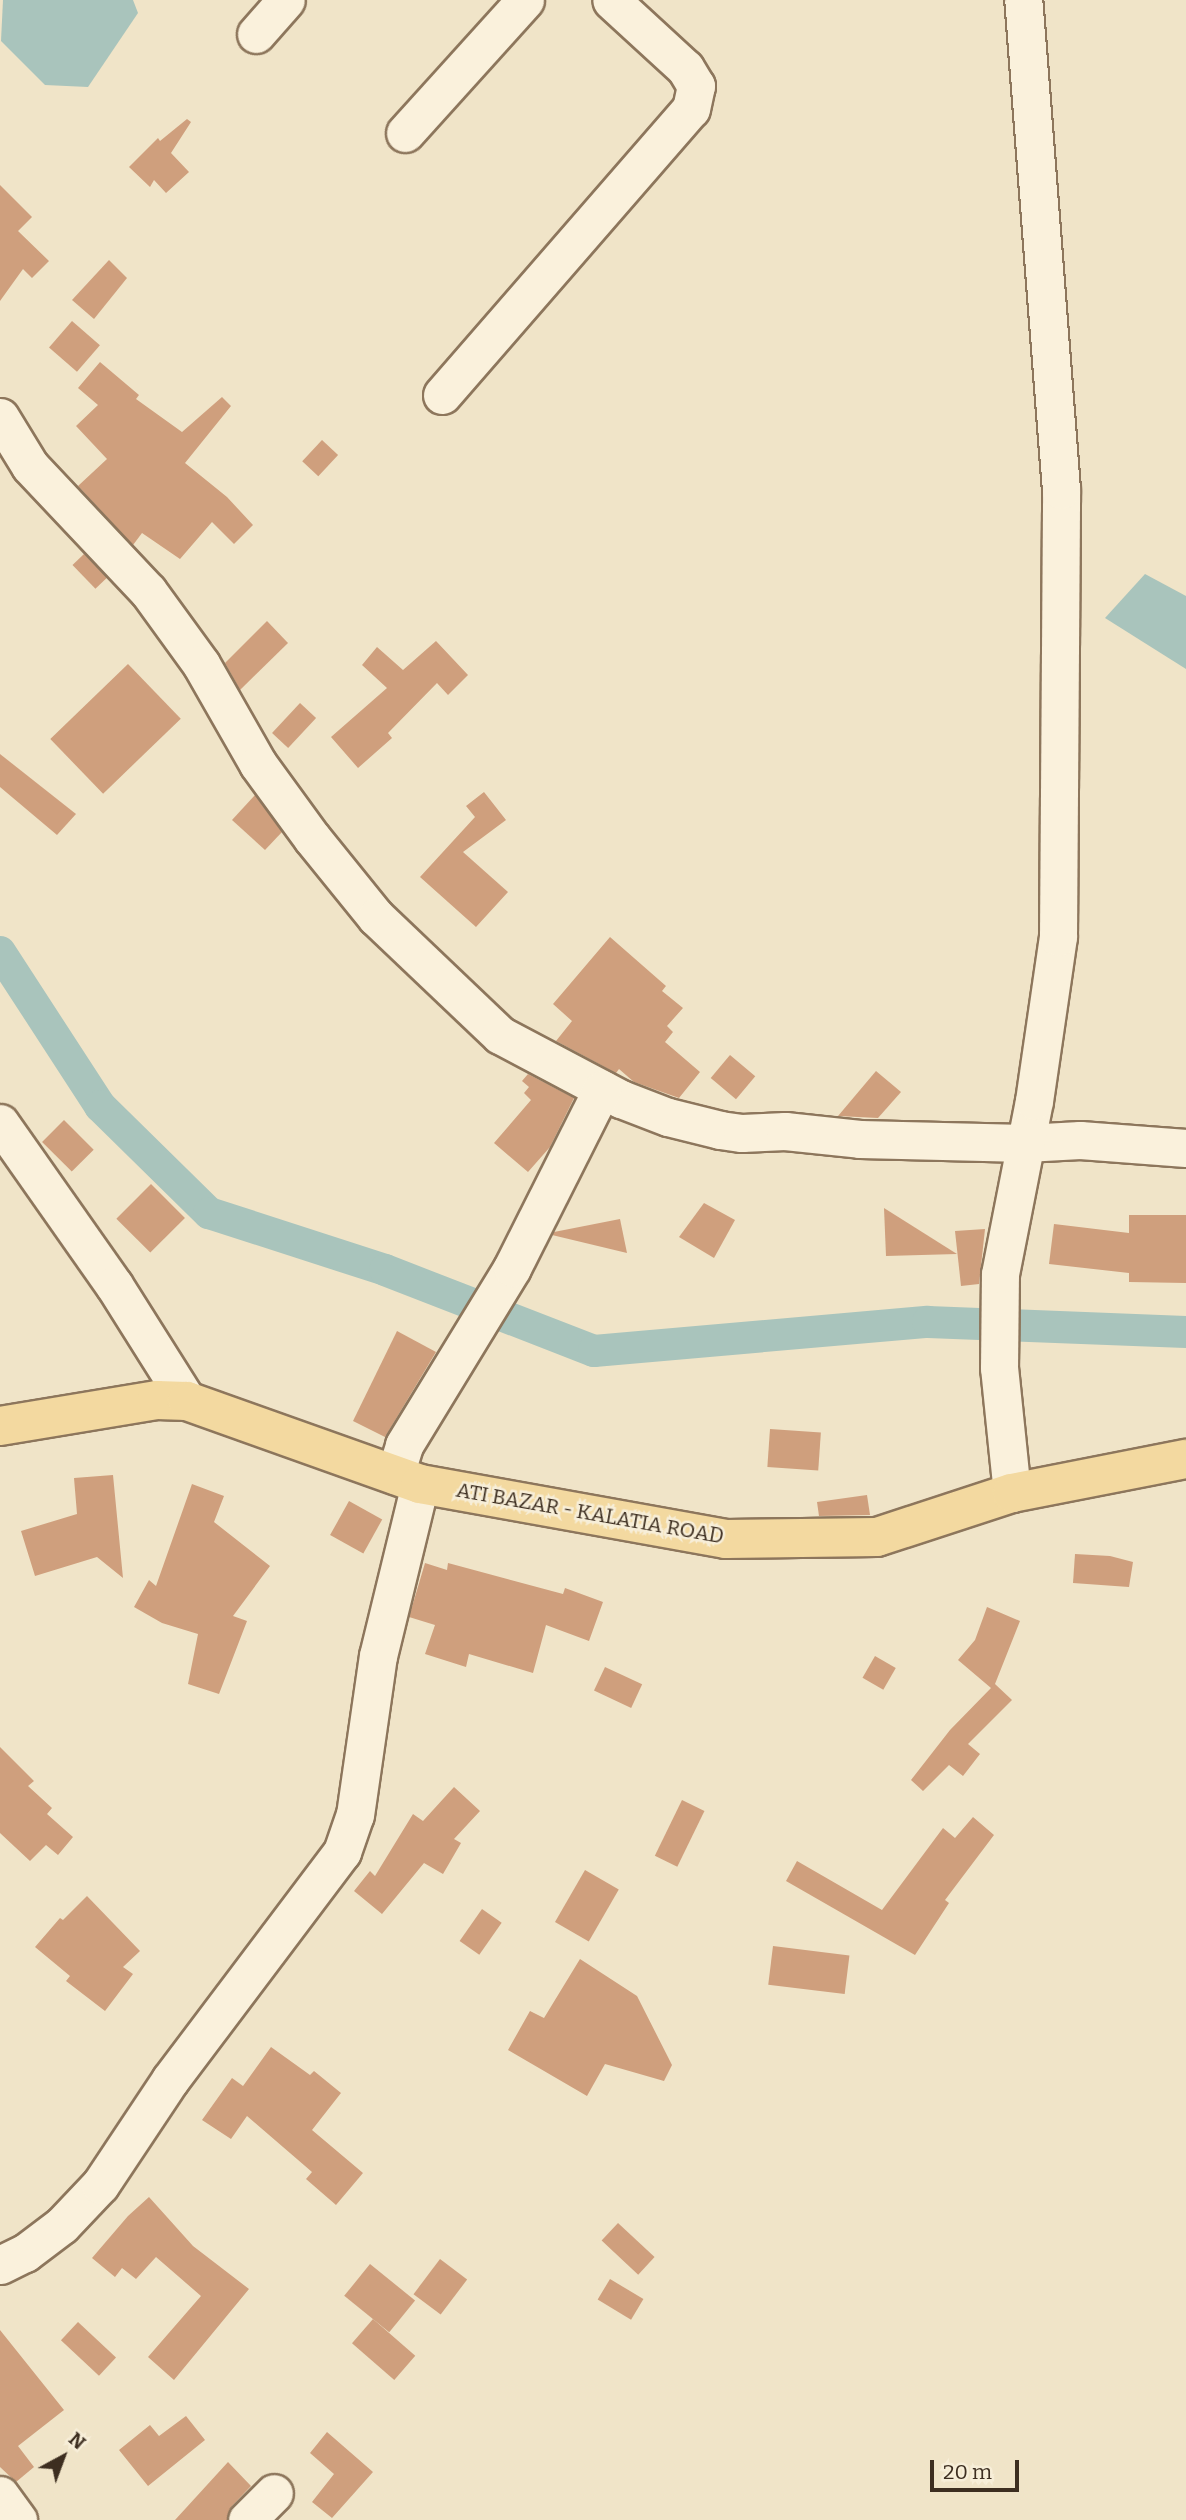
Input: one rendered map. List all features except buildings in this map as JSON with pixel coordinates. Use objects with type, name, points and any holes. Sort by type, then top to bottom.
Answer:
[{"type":"main road","name":"ATI BAZAR - KALATIA ROAD","points":[[0,1426],[157,1400],[187,1401],[407,1479],[726,1538],[877,1537],[1012,1493],[1186,1459]]},
{"type":"street","points":[[256,34],[286,0]]},
{"type":"street","points":[[405,133],[526,0]]},
{"type":"street","points":[[442,395],[691,108],[696,86],[685,68],[611,0]]},
{"type":"street","points":[[1012,1493],[999,1368],[1000,1274],[1025,1143],[1058,937],[1061,490],[1023,0]]},
{"type":"street","points":[[0,417],[30,466],[148,591],[201,664],[258,764],[376,917],[500,1035],[602,1089],[668,1117],[742,1133],[785,1131],[860,1139],[1025,1143],[1080,1140],[1186,1148]]},
{"type":"street","points":[[0,2265],[25,2253],[62,2225],[100,2185],[170,2080],[342,1852],[355,1815],[407,1479],[404,1445],[512,1268],[602,1089]]},
{"type":"street","points":[[0,1123],[114,1285],[187,1401]]},
{"type":"street","points":[[247,2520],[274,2493]]},
{"type":"street","points":[[0,2496],[18,2520]]},
{"type":"water","points":[[3,0],[133,0],[138,13],[88,87],[45,85],[1,41]]},
{"type":"water","points":[[1145,574],[1186,596],[1186,669],[1105,618]]},
{"type":"waterway","points":[[0,952],[100,1106],[209,1213],[385,1270],[594,1351],[928,1322],[1186,1332]]}]
